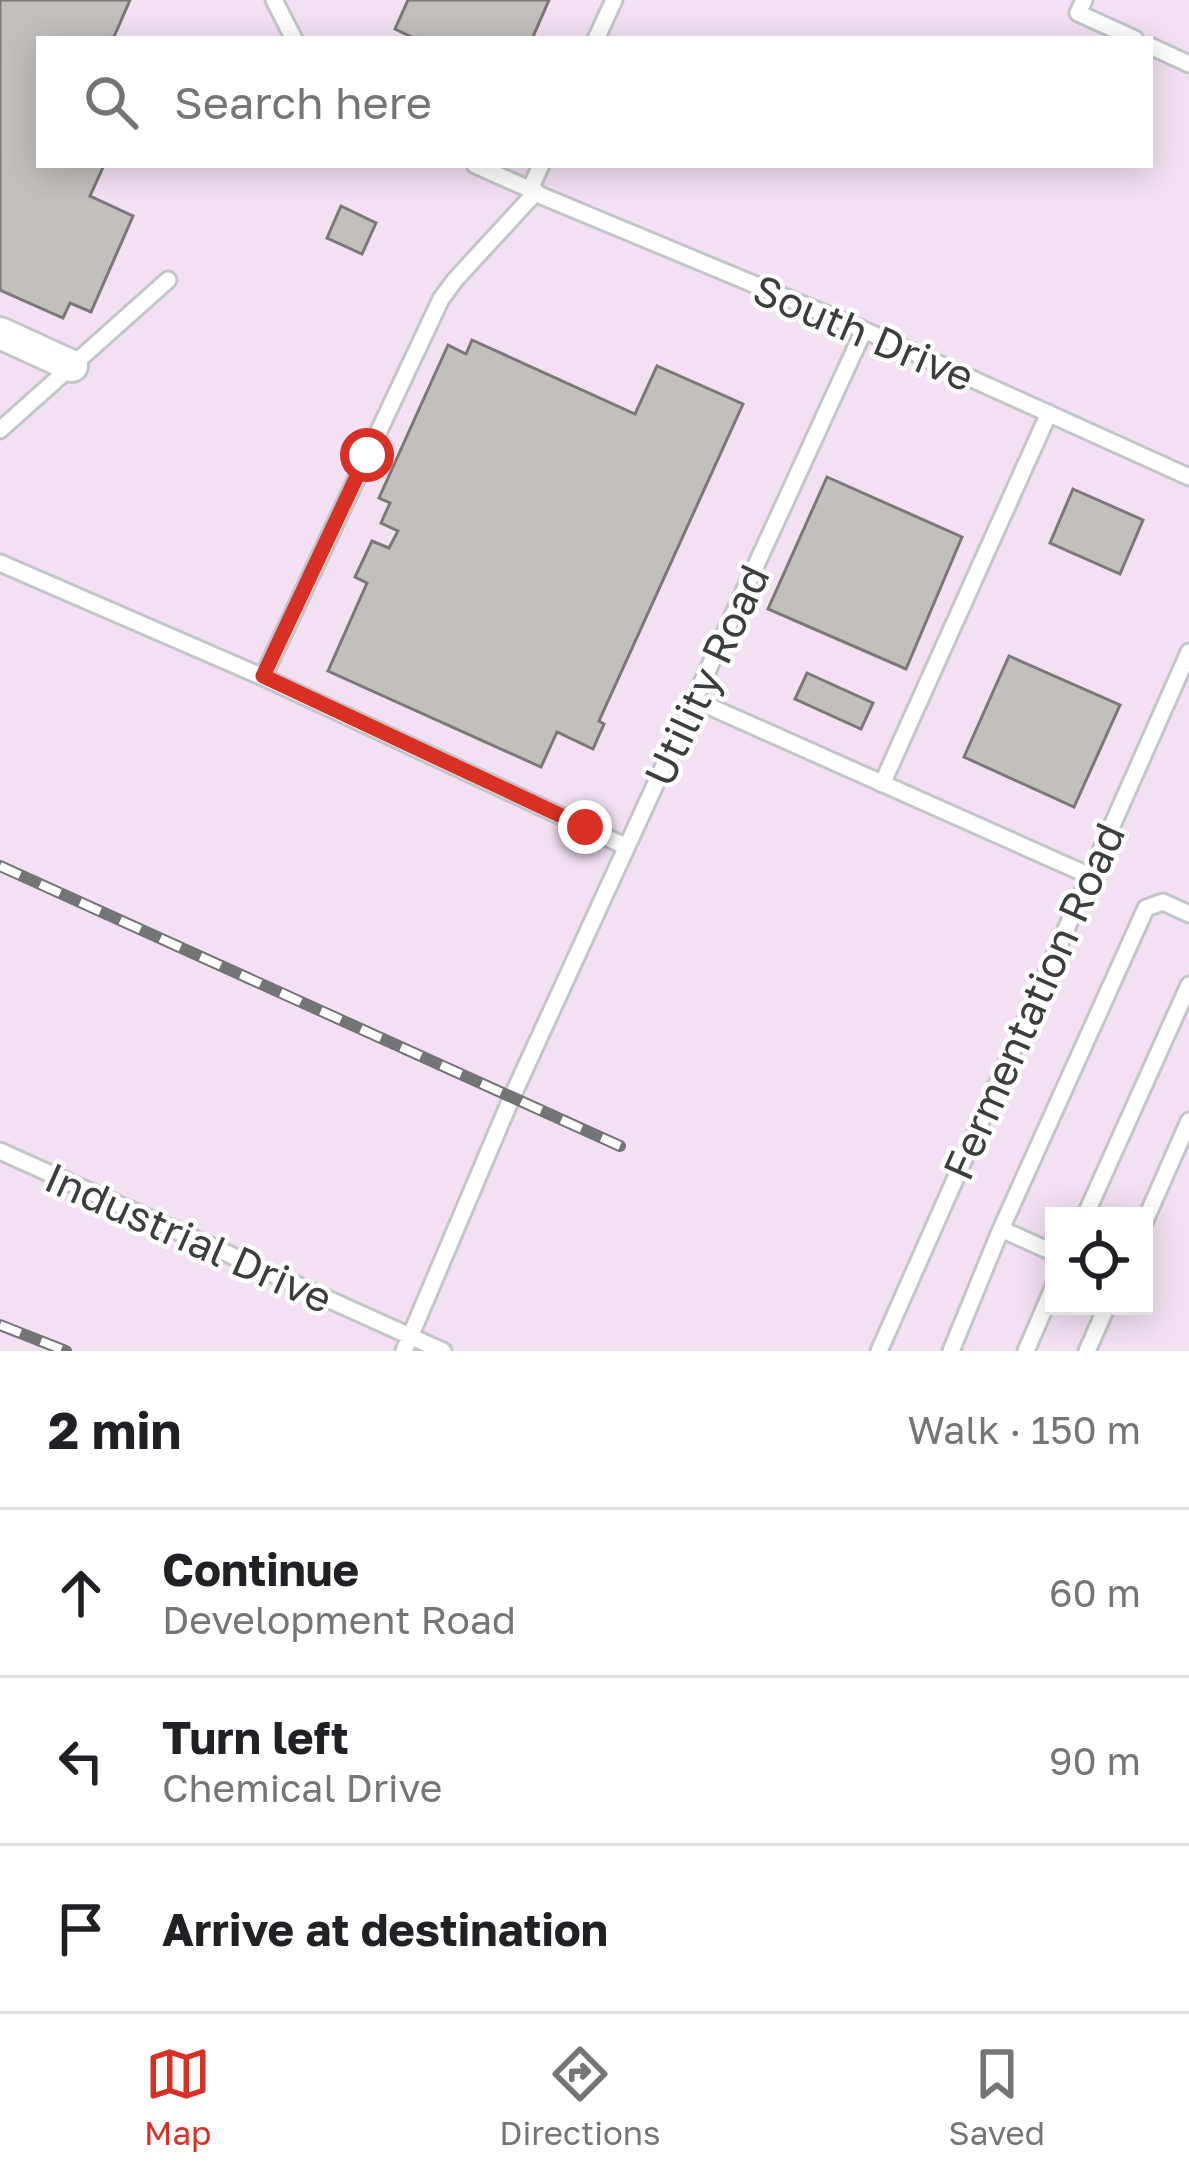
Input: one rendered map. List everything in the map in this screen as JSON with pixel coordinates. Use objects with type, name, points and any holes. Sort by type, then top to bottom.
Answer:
[{"type":"street","points":[[0,333],[72,366]]},
{"type":"lane","points":[[274,0],[292,36]]},
{"type":"lane","points":[[597,36],[614,0]]},
{"type":"lane","points":[[1084,0],[1078,13],[1128,36]]},
{"type":"lane","points":[[1153,47],[1189,64]]},
{"type":"lane","name":"South Drive","points":[[482,168],[864,329],[1189,477]]},
{"type":"lane","points":[[263,676],[441,298],[536,192],[532,185],[540,168]]},
{"type":"lane","points":[[0,430],[167,280]]},
{"type":"lane","name":"Utility Road","points":[[407,1344],[512,1099],[864,329]]},
{"type":"lane","points":[[882,784],[1049,413]]},
{"type":"lane","points":[[0,563],[263,676],[626,846]]},
{"type":"lane","name":"Fermentation Road","points":[[879,1351],[1189,652]]},
{"type":"lane","points":[[695,700],[1088,875]]},
{"type":"lane","points":[[951,1351],[1146,908],[1163,902],[1189,914]]},
{"type":"lane","points":[[1089,1207],[1189,985]]},
{"type":"lane","points":[[1151,1207],[1189,1121]]},
{"type":"lane","name":"Industrial Drive","points":[[0,1151],[407,1344],[443,1351]]},
{"type":"lane","points":[[1001,1229],[1045,1249]]},
{"type":"lane","points":[[1026,1351],[1045,1307]]},
{"type":"lane","points":[[1087,1351],[1103,1315]]},
{"type":"shaded area","points":[[0,0],[1189,0],[1189,1351],[0,1351]]},
{"type":"building","points":[[0,0],[130,0],[114,36],[36,36],[36,168],[103,168],[90,196],[133,216],[91,312],[70,303],[63,318],[0,290]]},
{"type":"building","points":[[408,0],[549,0],[533,36],[410,36],[395,29]]},
{"type":"building","points":[[341,206],[376,223],[362,254],[327,238]]},
{"type":"building","points":[[472,340],[635,414],[657,366],[743,404],[599,721],[604,724],[593,749],[557,732],[541,767],[328,671],[367,583],[355,577],[372,541],[389,548],[398,531],[381,523],[390,503],[379,498],[448,345],[466,354]]},
{"type":"building","points":[[827,477],[962,537],[906,669],[768,609]]},
{"type":"building","points":[[1073,489],[1143,520],[1120,574],[1050,543]]},
{"type":"building","points":[[1009,656],[1120,705],[1074,807],[964,757]]},
{"type":"building","points":[[807,673],[873,703],[861,729],[795,699]]},
{"type":"railway","points":[[0,866],[620,1146]]},
{"type":"railway","points":[[0,1325],[66,1351]]},
{"type":"route","points":[[367,455],[263,676],[585,827]]}]
